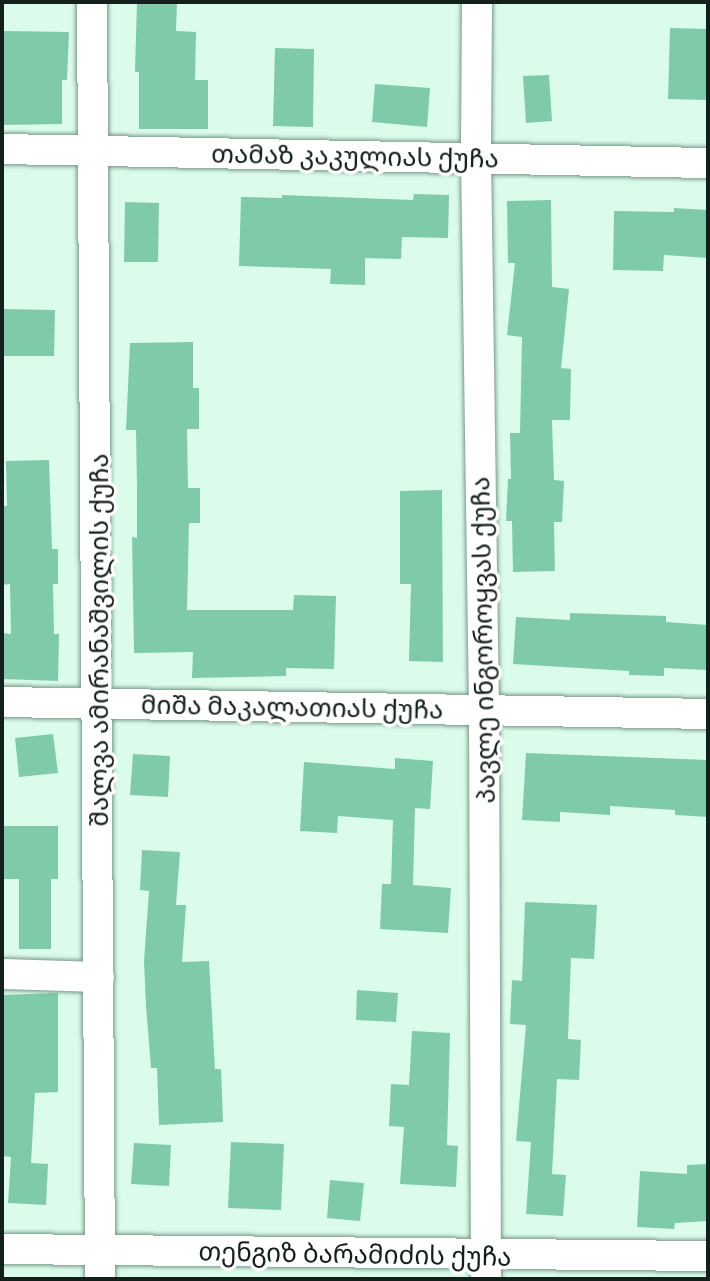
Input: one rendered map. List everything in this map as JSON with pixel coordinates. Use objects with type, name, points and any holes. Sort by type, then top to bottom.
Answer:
[{"type":"street","name":"შალვა ამირანაშვილის ქუჩა","points":[[92,2],[100,1265]]},
{"type":"street","name":"პავლე ინგოროყვას ქუჩა","points":[[477,2],[476,157],[484,709],[486,1267]]},
{"type":"street","name":"თამაზ კაკულიას ქუჩა","points":[[2,149],[708,163]]},
{"type":"street","name":"მიშა მაკალათიას ქუჩა","points":[[2,702],[708,714]]},
{"type":"street","points":[[2,974],[99,977]]},
{"type":"street","name":"თენგიზ ბარამიძის ქუჩა","points":[[2,1249],[100,1265],[486,1267],[708,1256]]},
{"type":"building","points":[[137,2],[177,2],[176,31],[196,32],[195,80],[208,80],[208,129],[139,129],[139,72],[135,72]]},
{"type":"building","points":[[670,28],[708,29],[708,100],[668,99]]},
{"type":"building","points":[[2,31],[69,32],[67,80],[62,80],[62,124],[2,125]]},
{"type":"building","points":[[275,48],[314,49],[313,127],[273,126]]},
{"type":"building","points":[[549,75],[552,121],[526,123],[523,76]]},
{"type":"building","points":[[375,84],[430,88],[427,127],[372,122]]},
{"type":"building","points":[[414,194],[449,195],[448,238],[402,237],[401,259],[365,258],[365,285],[330,284],[331,269],[239,266],[241,197],[282,198],[282,195],[413,200]]},
{"type":"building","points":[[551,200],[552,287],[569,289],[561,368],[571,369],[570,420],[552,420],[554,480],[564,481],[562,522],[554,522],[555,571],[513,572],[512,521],[506,521],[508,479],[511,479],[510,433],[520,433],[522,337],[507,335],[515,263],[508,263],[507,201]]},
{"type":"building","points":[[125,202],[159,203],[158,262],[124,262]]},
{"type":"building","points":[[674,208],[708,210],[708,258],[664,255],[663,271],[613,270],[614,211],[674,212]]},
{"type":"building","points":[[2,309],[55,310],[54,356],[2,356]]},
{"type":"building","points":[[193,342],[193,388],[199,388],[199,429],[187,429],[188,488],[200,488],[200,523],[189,523],[187,610],[293,610],[294,595],[336,596],[334,669],[286,668],[286,676],[192,678],[193,652],[134,653],[132,537],[137,538],[137,488],[136,430],[126,430],[130,343]]},
{"type":"building","points":[[49,460],[52,549],[58,549],[58,584],[53,584],[54,634],[59,634],[58,681],[2,679],[2,633],[11,634],[10,584],[2,585],[2,506],[7,506],[6,461]]},
{"type":"building","points":[[442,490],[443,662],[409,661],[411,584],[400,584],[400,491]]},
{"type":"building","points":[[570,613],[666,616],[666,622],[708,625],[708,670],[664,668],[664,676],[629,675],[629,671],[513,664],[516,617],[570,620]]},
{"type":"building","points":[[53,734],[58,773],[19,777],[15,738]]},
{"type":"building","points":[[526,753],[708,760],[708,817],[675,815],[675,810],[610,806],[610,815],[560,812],[560,822],[522,820]]},
{"type":"building","points":[[133,754],[170,756],[168,797],[130,795]]},
{"type":"building","points":[[395,758],[433,761],[430,809],[415,808],[413,885],[451,888],[448,933],[380,929],[382,884],[391,884],[393,820],[338,816],[337,833],[300,831],[304,762],[395,769]]},
{"type":"building","points":[[2,826],[58,826],[58,879],[51,879],[51,949],[19,949],[19,879],[2,879]]},
{"type":"building","points":[[142,850],[180,852],[176,905],[186,905],[182,962],[209,961],[215,1069],[221,1069],[223,1122],[159,1125],[157,1068],[151,1068],[146,1006],[144,961],[149,891],[140,890]]},
{"type":"building","points":[[525,902],[597,905],[594,959],[571,958],[568,1039],[581,1040],[579,1080],[557,1079],[552,1174],[566,1175],[563,1216],[526,1214],[531,1142],[516,1141],[526,1025],[510,1024],[512,980],[522,981]]},
{"type":"building","points":[[357,990],[398,993],[396,1022],[356,1020]]},
{"type":"building","points":[[58,993],[58,1092],[35,1093],[31,1163],[48,1164],[46,1205],[8,1203],[11,1157],[2,1156],[2,995]]},
{"type":"building","points":[[412,1031],[450,1033],[447,1145],[458,1146],[456,1187],[400,1184],[404,1127],[389,1126],[391,1084],[409,1085]]},
{"type":"building","points":[[231,1142],[284,1144],[281,1210],[228,1208]]},
{"type":"building","points":[[134,1143],[171,1145],[169,1186],[131,1184]]},
{"type":"building","points":[[708,1164],[708,1221],[675,1223],[674,1229],[637,1227],[640,1171],[687,1174],[687,1165]]},
{"type":"building","points":[[330,1180],[364,1183],[360,1221],[327,1218]]}]
